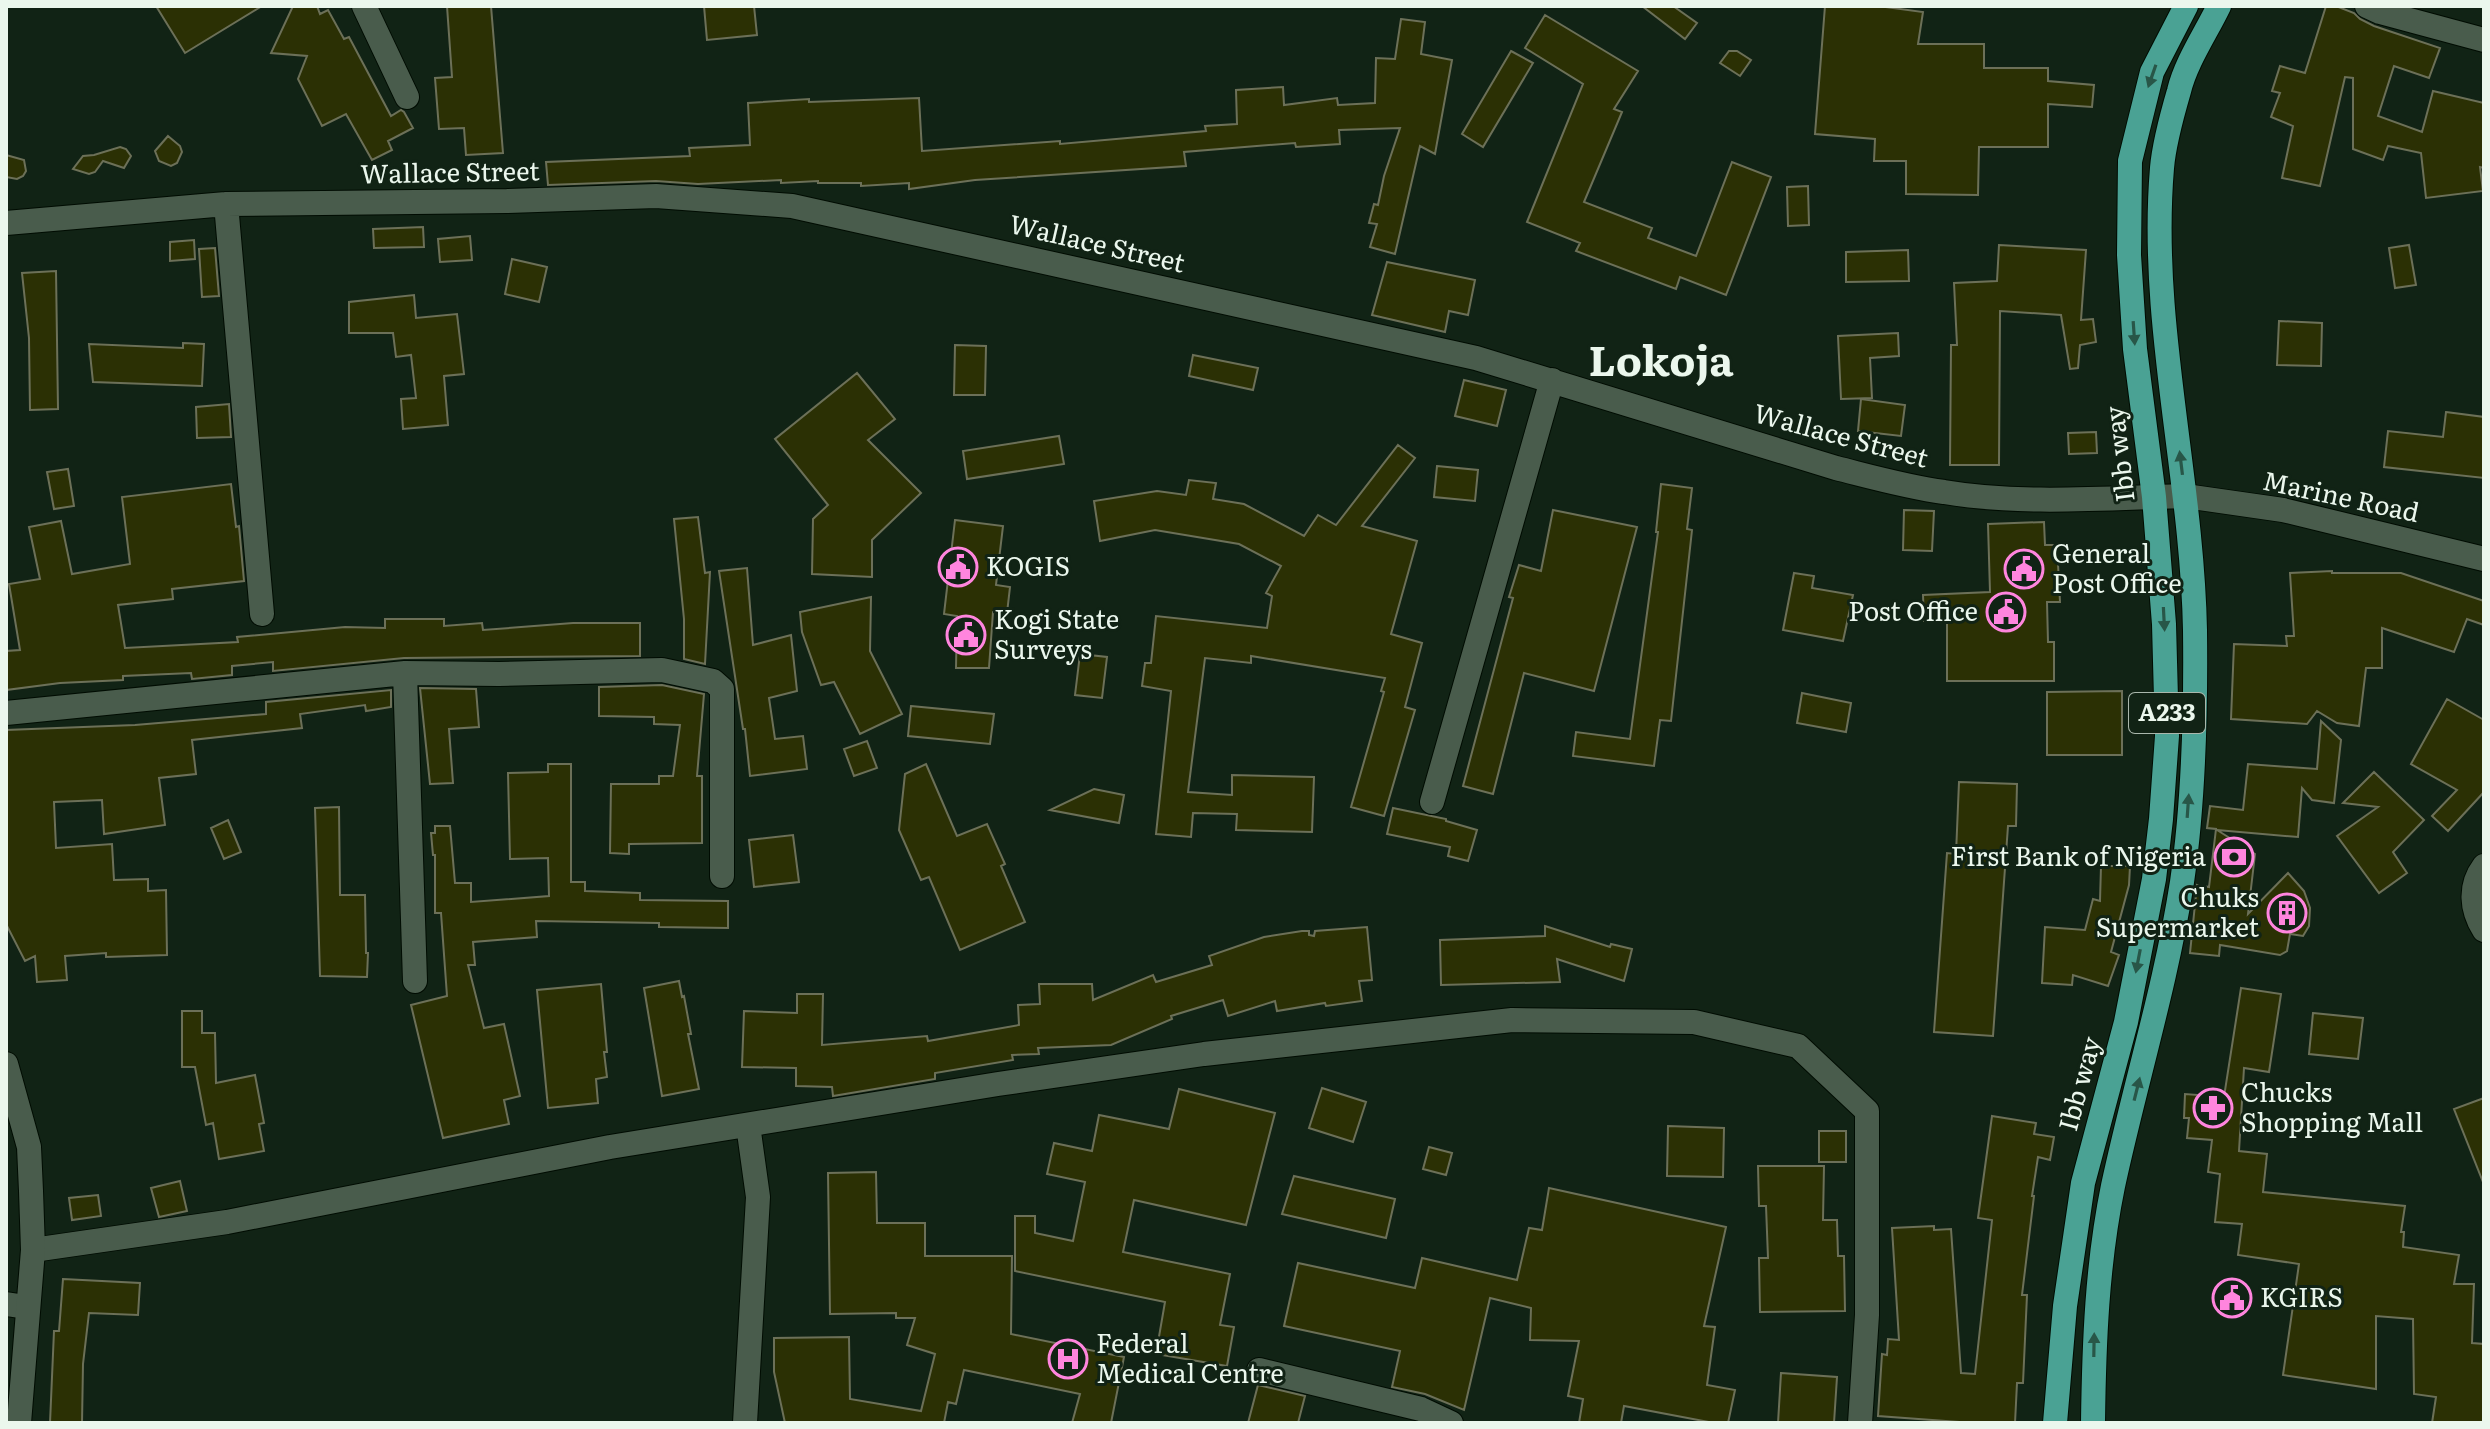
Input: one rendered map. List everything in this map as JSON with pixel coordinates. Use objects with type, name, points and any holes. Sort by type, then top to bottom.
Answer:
[{"type":"highway","name":"Ibb way","points":[[2055,1423],[2065,1306],[2083,1183],[2126,1022],[2154,879],[2159,834],[2167,736],[2164,624],[2154,497],[2134,333],[2129,255],[2130,161],[2152,72],[2186,6]]},
{"type":"highway","name":"A233","points":[[2093,1423],[2095,1309],[2113,1188],[2153,1025],[2182,882],[2193,739],[2195,627],[2185,496],[2167,346],[2162,269],[2162,166],[2180,86],[2219,6]]},
{"type":"street","points":[[364,6],[407,97]]},
{"type":"street","points":[[2367,6],[2484,40]]},
{"type":"street","name":"Wallace Street","points":[[6,223],[226,204],[656,196],[792,206],[1476,358],[1836,468],[1933,490],[2006,498],[2185,496]]},
{"type":"street","points":[[226,204],[262,614]]},
{"type":"street","points":[[1432,802],[1552,380]]},
{"type":"street","name":"Marine Road","points":[[2185,496],[2283,510],[2484,559]]},
{"type":"street","points":[[6,713],[405,673],[662,670],[713,681],[722,689],[722,876]]},
{"type":"street","points":[[405,673],[415,981]]},
{"type":"street","points":[[2484,866],[2478,874],[2471,903],[2484,930]]},
{"type":"street","points":[[33,1250],[227,1222],[610,1147],[1204,1054],[1512,1020],[1694,1022],[1798,1046],[1867,1111],[1867,1315],[1860,1423]]},
{"type":"street","points":[[6,1064],[29,1147],[33,1250],[16,1306],[19,1423]]},
{"type":"street","points":[[745,1423],[758,1197],[748,1125]]},
{"type":"street","points":[[1259,1370],[1421,1409],[1451,1423]]},
{"type":"building","points":[[156,6],[262,6],[185,53]]},
{"type":"building","points":[[293,6],[317,6],[320,14],[328,10],[344,39],[349,37],[391,116],[401,110],[404,112],[413,128],[388,141],[392,150],[372,160],[346,114],[322,126],[298,79],[307,56],[271,53]]},
{"type":"building","points":[[447,6],[491,6],[503,153],[466,155],[464,128],[439,129],[435,78],[452,77]]},
{"type":"building","points":[[704,6],[754,6],[757,35],[707,40]]},
{"type":"building","points":[[1642,6],[1673,6],[1697,23],[1685,39]]},
{"type":"building","points":[[1825,6],[1878,6],[1923,12],[1918,44],[1984,44],[1984,68],[2048,68],[2048,81],[2094,85],[2092,107],[2048,104],[2048,147],[1979,147],[1978,195],[1906,194],[1906,161],[1874,161],[1875,139],[1815,134]]},
{"type":"building","points":[[2326,6],[2336,6],[2374,26],[2440,48],[2429,78],[2394,66],[2378,116],[2422,132],[2433,91],[2484,103],[2484,168],[2480,167],[2483,191],[2426,198],[2421,153],[2388,146],[2383,160],[2353,149],[2353,78],[2345,77],[2320,186],[2282,178],[2293,126],[2271,117],[2280,93],[2272,91],[2280,66],[2305,73]]},
{"type":"building","points":[[1545,15],[1638,71],[1614,109],[1622,112],[1584,202],[1652,228],[1648,238],[1696,256],[1732,162],[1771,177],[1726,295],[1680,277],[1676,289],[1576,251],[1580,243],[1527,222],[1583,84],[1525,48]]},
{"type":"building","points":[[1401,19],[1425,22],[1421,54],[1452,60],[1435,154],[1420,146],[1395,254],[1370,247],[1377,224],[1369,223],[1374,204],[1378,205],[1400,128],[1339,130],[1340,144],[1296,147],[1295,143],[1184,152],[1186,166],[975,180],[909,189],[909,183],[861,186],[861,183],[818,181],[781,183],[781,180],[548,185],[546,162],[690,156],[689,148],[750,145],[748,103],[919,98],[922,151],[1060,141],[1060,144],[1206,131],[1205,126],[1237,124],[1236,90],[1283,87],[1284,105],[1337,98],[1338,105],[1375,103],[1376,58],[1395,59]]},
{"type":"building","points":[[1511,51],[1533,63],[1483,147],[1462,134]]},
{"type":"building","points":[[1729,51],[1737,51],[1751,60],[1740,76],[1720,63]]},
{"type":"building","points":[[168,136],[180,146],[182,152],[177,163],[171,166],[159,161],[155,151]]},
{"type":"building","points":[[120,147],[131,156],[124,168],[103,161],[95,172],[89,174],[73,169],[83,156]]},
{"type":"building","points":[[6,155],[24,160],[26,171],[23,176],[17,179],[6,177]]},
{"type":"building","points":[[1808,186],[1809,225],[1788,226],[1787,187]]},
{"type":"building","points":[[423,227],[424,247],[374,248],[373,229]]},
{"type":"building","points":[[470,236],[472,260],[440,262],[438,239]]},
{"type":"building","points":[[194,240],[195,259],[170,261],[170,242]]},
{"type":"building","points":[[1999,245],[2086,250],[2081,320],[2093,319],[2096,342],[2080,345],[2078,368],[2070,369],[2061,315],[2000,311],[1999,465],[1950,465],[1951,345],[1957,345],[1954,283],[1997,281]]},
{"type":"building","points":[[2409,245],[2416,285],[2395,288],[2389,248]]},
{"type":"building","points":[[215,248],[219,296],[202,297],[199,249]]},
{"type":"building","points":[[1908,250],[1909,281],[1846,282],[1846,252]]},
{"type":"building","points":[[512,259],[547,267],[539,302],[505,294]]},
{"type":"building","points":[[1387,262],[1475,280],[1468,315],[1449,311],[1445,332],[1372,315]]},
{"type":"building","points":[[56,271],[58,409],[30,410],[29,338],[22,273]]},
{"type":"building","points":[[414,295],[416,318],[457,314],[464,374],[444,376],[448,425],[403,429],[401,399],[416,398],[411,355],[396,357],[393,333],[349,333],[349,302]]},
{"type":"building","points":[[2279,321],[2322,323],[2321,366],[2277,365]]},
{"type":"building","points":[[1898,333],[1899,356],[1870,358],[1872,398],[1841,399],[1838,336]]},
{"type":"building","points":[[183,343],[204,344],[202,386],[93,382],[89,344],[183,348]]},
{"type":"building","points":[[955,345],[986,346],[985,395],[954,395]]},
{"type":"building","points":[[1193,355],[1258,368],[1253,390],[1189,376]]},
{"type":"building","points":[[857,373],[895,419],[868,440],[921,493],[872,540],[872,577],[812,574],[813,519],[828,505],[775,439]]},
{"type":"building","points":[[1464,380],[1506,390],[1497,426],[1455,416]]},
{"type":"building","points":[[1861,399],[1905,405],[1901,436],[1858,431]]},
{"type":"building","points":[[229,404],[231,437],[197,438],[196,407]]},
{"type":"building","points":[[2446,412],[2484,417],[2484,478],[2384,467],[2388,431],[2443,437]]},
{"type":"building","points":[[2096,432],[2097,453],[2069,454],[2068,433]]},
{"type":"building","points":[[1059,436],[1064,464],[967,479],[963,451]]},
{"type":"building","points":[[1398,445],[1415,458],[1362,526],[1417,541],[1391,634],[1422,643],[1405,707],[1415,710],[1384,816],[1351,807],[1384,692],[1381,691],[1385,678],[1251,656],[1251,663],[1205,658],[1188,792],[1232,795],[1232,775],[1314,777],[1312,832],[1236,830],[1237,814],[1193,813],[1191,837],[1156,834],[1171,691],[1142,686],[1145,663],[1151,663],[1156,616],[1267,628],[1272,596],[1266,593],[1281,566],[1239,544],[1155,530],[1100,541],[1094,501],[1157,491],[1186,495],[1189,480],[1216,483],[1213,499],[1244,504],[1304,536],[1318,515],[1336,525]]},
{"type":"building","points":[[1437,466],[1478,470],[1475,501],[1434,497]]},
{"type":"building","points":[[68,469],[74,506],[54,509],[47,472]]},
{"type":"building","points":[[231,484],[244,581],[172,589],[173,599],[118,605],[125,648],[238,642],[237,637],[345,627],[385,628],[385,619],[444,619],[444,626],[482,623],[483,630],[573,623],[640,623],[640,656],[404,658],[273,671],[273,662],[232,666],[232,675],[192,679],[191,673],[123,676],[123,680],[6,690],[6,651],[20,650],[9,584],[40,579],[29,527],[61,521],[72,574],[130,564],[122,497]]},
{"type":"building","points":[[1661,484],[1692,488],[1687,529],[1692,530],[1671,721],[1660,720],[1654,766],[1573,756],[1576,732],[1630,739],[1658,532]]},
{"type":"building","points":[[1553,510],[1637,527],[1594,691],[1524,673],[1493,794],[1463,786],[1519,565],[1541,571]]},
{"type":"building","points":[[1904,510],[1934,511],[1932,551],[1903,550]]},
{"type":"building","points":[[698,517],[705,573],[710,572],[705,664],[684,659],[684,619],[674,519]]},
{"type":"building","points":[[955,520],[1003,526],[996,585],[1010,587],[1007,613],[993,612],[989,668],[956,668],[957,616],[944,614]]},
{"type":"building","points":[[2044,522],[2045,545],[2057,545],[2060,602],[2047,602],[2048,642],[2054,642],[2054,681],[1947,681],[1947,620],[1924,621],[1923,595],[1990,592],[1988,524]]},
{"type":"building","points":[[747,568],[753,645],[791,635],[797,691],[769,698],[775,739],[803,736],[807,769],[750,776],[719,571]]},
{"type":"building","points":[[1794,573],[1814,576],[1812,588],[1853,595],[1843,641],[1783,630]]},
{"type":"building","points":[[2290,573],[2401,573],[2484,601],[2484,625],[2467,619],[2454,652],[2382,628],[2382,668],[2366,668],[2359,726],[2337,723],[2317,711],[2307,724],[2231,719],[2234,644],[2287,646],[2286,636],[2294,636]]},
{"type":"building","points":[[871,597],[870,651],[902,714],[860,734],[834,682],[821,685],[802,632],[800,612]]},
{"type":"building","points":[[1080,654],[1107,657],[1102,698],[1075,695]]},
{"type":"building","points":[[662,685],[704,694],[697,776],[702,776],[702,843],[629,844],[629,854],[610,853],[611,784],[659,784],[659,776],[673,776],[680,725],[654,724],[654,717],[599,716],[599,687]]},
{"type":"building","points":[[420,688],[476,689],[479,727],[449,729],[453,783],[430,784]]},
{"type":"building","points":[[391,690],[391,707],[366,711],[365,705],[300,714],[302,728],[192,740],[196,774],[159,778],[165,825],[104,834],[102,800],[54,802],[56,848],[112,844],[114,880],[148,879],[148,891],[166,890],[167,955],[106,957],[106,953],[65,956],[67,980],[37,982],[35,956],[25,961],[6,924],[6,730],[135,725],[266,714],[266,702]]},
{"type":"building","points":[[2122,691],[2122,755],[2047,755],[2047,692]]},
{"type":"building","points":[[1802,693],[1851,703],[1846,732],[1797,723]]},
{"type":"building","points":[[2447,699],[2484,720],[2484,792],[2448,831],[2432,816],[2457,790],[2411,764]]},
{"type":"building","points":[[911,706],[994,714],[990,744],[908,736]]},
{"type":"building","points":[[2321,721],[2341,740],[2334,803],[2312,800],[2302,788],[2298,837],[2217,830],[2255,854],[2248,914],[2288,873],[2304,891],[2310,908],[2309,926],[2303,936],[2290,934],[2287,951],[2280,955],[2220,945],[2219,956],[2190,953],[2197,885],[2209,887],[2216,829],[2207,828],[2210,806],[2243,810],[2248,764],[2317,769]]},
{"type":"building","points":[[867,741],[877,768],[854,776],[844,749]]},
{"type":"building","points":[[548,764],[571,764],[571,882],[585,882],[585,891],[640,893],[640,900],[728,901],[728,928],[659,927],[659,923],[536,921],[537,937],[473,942],[475,965],[468,965],[484,1028],[504,1024],[520,1096],[504,1100],[509,1124],[443,1138],[411,1005],[447,996],[441,913],[435,913],[435,855],[431,833],[435,833],[435,826],[450,826],[455,883],[471,883],[471,902],[549,896],[548,858],[510,859],[508,773],[548,772]]},
{"type":"building","points":[[926,764],[957,836],[987,824],[1025,922],[960,950],[929,877],[921,880],[899,830],[905,774]]},
{"type":"building","points":[[2374,772],[2424,820],[2393,852],[2407,873],[2379,893],[2337,836],[2378,807],[2343,803]]},
{"type":"building","points":[[1959,782],[2017,784],[2016,826],[2008,826],[1993,1036],[1934,1032],[1947,853],[1956,854]]},
{"type":"building","points":[[1094,789],[1124,795],[1119,823],[1050,810]]},
{"type":"building","points":[[339,807],[340,895],[365,895],[367,977],[320,976],[315,808]]},
{"type":"building","points":[[1393,808],[1446,819],[1477,830],[1468,861],[1448,856],[1450,847],[1387,834]]},
{"type":"building","points":[[228,820],[241,852],[224,859],[211,828]]},
{"type":"building","points":[[793,835],[799,882],[754,887],[749,840]]},
{"type":"building","points":[[2101,866],[2130,866],[2129,885],[2111,952],[2119,955],[2108,986],[2073,975],[2072,985],[2042,983],[2045,927],[2085,930],[2093,899],[2100,901]]},
{"type":"building","points":[[1545,926],[1610,947],[1611,944],[1632,949],[1624,981],[1557,959],[1560,982],[1441,985],[1440,940],[1545,936]]},
{"type":"building","points":[[1367,927],[1372,980],[1359,981],[1362,1001],[1277,1011],[1275,1001],[1228,1016],[1223,1000],[1171,1016],[1172,1019],[1111,1045],[1038,1048],[1039,1054],[1012,1055],[1013,1060],[935,1073],[935,1079],[833,1096],[832,1087],[796,1086],[796,1068],[742,1067],[744,1011],[797,1013],[797,994],[823,994],[822,1045],[927,1036],[928,1041],[1019,1025],[1018,1005],[1040,1004],[1039,984],[1092,984],[1093,1000],[1153,975],[1156,982],[1212,965],[1209,956],[1264,937],[1302,931],[1309,931],[1309,935],[1314,936],[1315,931]]},
{"type":"building","points":[[679,981],[699,1089],[662,1096],[644,988]]},
{"type":"building","points":[[601,984],[607,1077],[596,1079],[598,1103],[548,1108],[537,990]]},
{"type":"building","points":[[2241,988],[2281,994],[2269,1072],[2244,1068],[2239,1151],[2267,1154],[2263,1192],[2405,1206],[2401,1232],[2404,1232],[2403,1247],[2459,1255],[2454,1284],[2474,1284],[2472,1343],[2484,1344],[2484,1423],[2432,1423],[2436,1397],[2414,1394],[2413,1319],[2376,1316],[2376,1389],[2283,1375],[2299,1264],[2238,1255],[2242,1224],[2215,1222],[2220,1174],[2208,1172],[2212,1140],[2187,1138],[2189,1118],[2184,1118],[2185,1094],[2224,1097]]},
{"type":"building","points":[[182,1011],[202,1011],[202,1033],[215,1033],[216,1083],[255,1075],[264,1123],[259,1124],[264,1151],[219,1159],[213,1123],[206,1125],[195,1067],[182,1067]]},
{"type":"building","points":[[2313,1013],[2363,1018],[2358,1059],[2309,1054]]},
{"type":"building","points":[[1322,1088],[1366,1102],[1353,1142],[1309,1128]]},
{"type":"building","points":[[1179,1089],[1275,1113],[1246,1225],[1134,1200],[1123,1252],[1230,1274],[1220,1325],[1234,1327],[1227,1366],[1156,1354],[1165,1302],[1015,1271],[1015,1216],[1035,1216],[1035,1233],[1073,1241],[1085,1182],[1047,1174],[1054,1143],[1092,1151],[1099,1115],[1169,1129]]},
{"type":"building","points":[[2484,1098],[2484,1182],[2483,1182],[2454,1109]]},
{"type":"building","points":[[1992,1116],[2036,1123],[2034,1134],[2054,1137],[2050,1160],[2038,1157],[2032,1196],[2022,1295],[2027,1295],[2023,1383],[2017,1383],[2015,1423],[1878,1416],[1882,1354],[1887,1355],[1888,1339],[1899,1340],[1892,1228],[1934,1226],[1934,1230],[1951,1229],[1961,1373],[1975,1374],[1992,1220],[1978,1218]]},
{"type":"building","points":[[1668,1126],[1724,1128],[1723,1177],[1667,1176]]},
{"type":"building","points":[[1819,1131],[1846,1131],[1846,1162],[1819,1162]]},
{"type":"building","points":[[1429,1147],[1452,1153],[1446,1175],[1423,1169]]},
{"type":"building","points":[[1758,1166],[1824,1166],[1823,1220],[1837,1220],[1838,1256],[1844,1256],[1845,1311],[1760,1312],[1759,1258],[1768,1258],[1766,1206],[1759,1206]]},
{"type":"building","points":[[876,1172],[877,1223],[925,1223],[925,1256],[1012,1256],[1011,1334],[1124,1357],[1111,1423],[1072,1423],[1080,1394],[964,1370],[956,1404],[948,1402],[944,1423],[785,1423],[774,1372],[774,1338],[849,1337],[850,1399],[921,1411],[935,1354],[907,1345],[915,1318],[896,1318],[896,1313],[830,1314],[828,1173]]},
{"type":"building","points":[[1294,1176],[1395,1199],[1386,1238],[1282,1214]]},
{"type":"building","points":[[180,1181],[187,1211],[159,1217],[151,1188]]},
{"type":"building","points":[[1549,1188],[1726,1227],[1704,1326],[1715,1327],[1707,1385],[1735,1390],[1728,1423],[1624,1406],[1621,1423],[1579,1423],[1583,1399],[1568,1396],[1579,1341],[1530,1340],[1531,1308],[1490,1298],[1464,1410],[1425,1394],[1392,1387],[1400,1351],[1284,1326],[1298,1263],[1415,1288],[1422,1258],[1517,1280],[1529,1228],[1542,1230]]},
{"type":"building","points":[[98,1195],[101,1216],[72,1220],[69,1198]]},
{"type":"building","points":[[63,1279],[140,1283],[138,1315],[89,1313],[83,1364],[82,1423],[50,1423],[54,1331],[59,1331]]},
{"type":"building","points":[[1781,1373],[1837,1377],[1834,1423],[1778,1423]]},
{"type":"building","points":[[1258,1385],[1305,1396],[1298,1423],[1248,1423]]},
{"type":"place","name":"KOGIS","points":[[958,567]]},
{"type":"place","name":"General Post Office","points":[[2024,569]]},
{"type":"place","name":"Post Office","points":[[2006,612]]},
{"type":"place","name":"Kogi State Surveys","points":[[966,635]]},
{"type":"place","name":"First Bank of Nigeria","points":[[2234,857]]},
{"type":"place","name":"Chuks Supermarket","points":[[2287,913]]},
{"type":"place","name":"Chucks Shopping Mall","points":[[2213,1108]]},
{"type":"place","name":"KGIRS","points":[[2232,1298]]},
{"type":"place","name":"Federal Medical Centre","points":[[1068,1359]]},
{"type":"district","name":"Lokoja","points":[[1661,361]]}]
